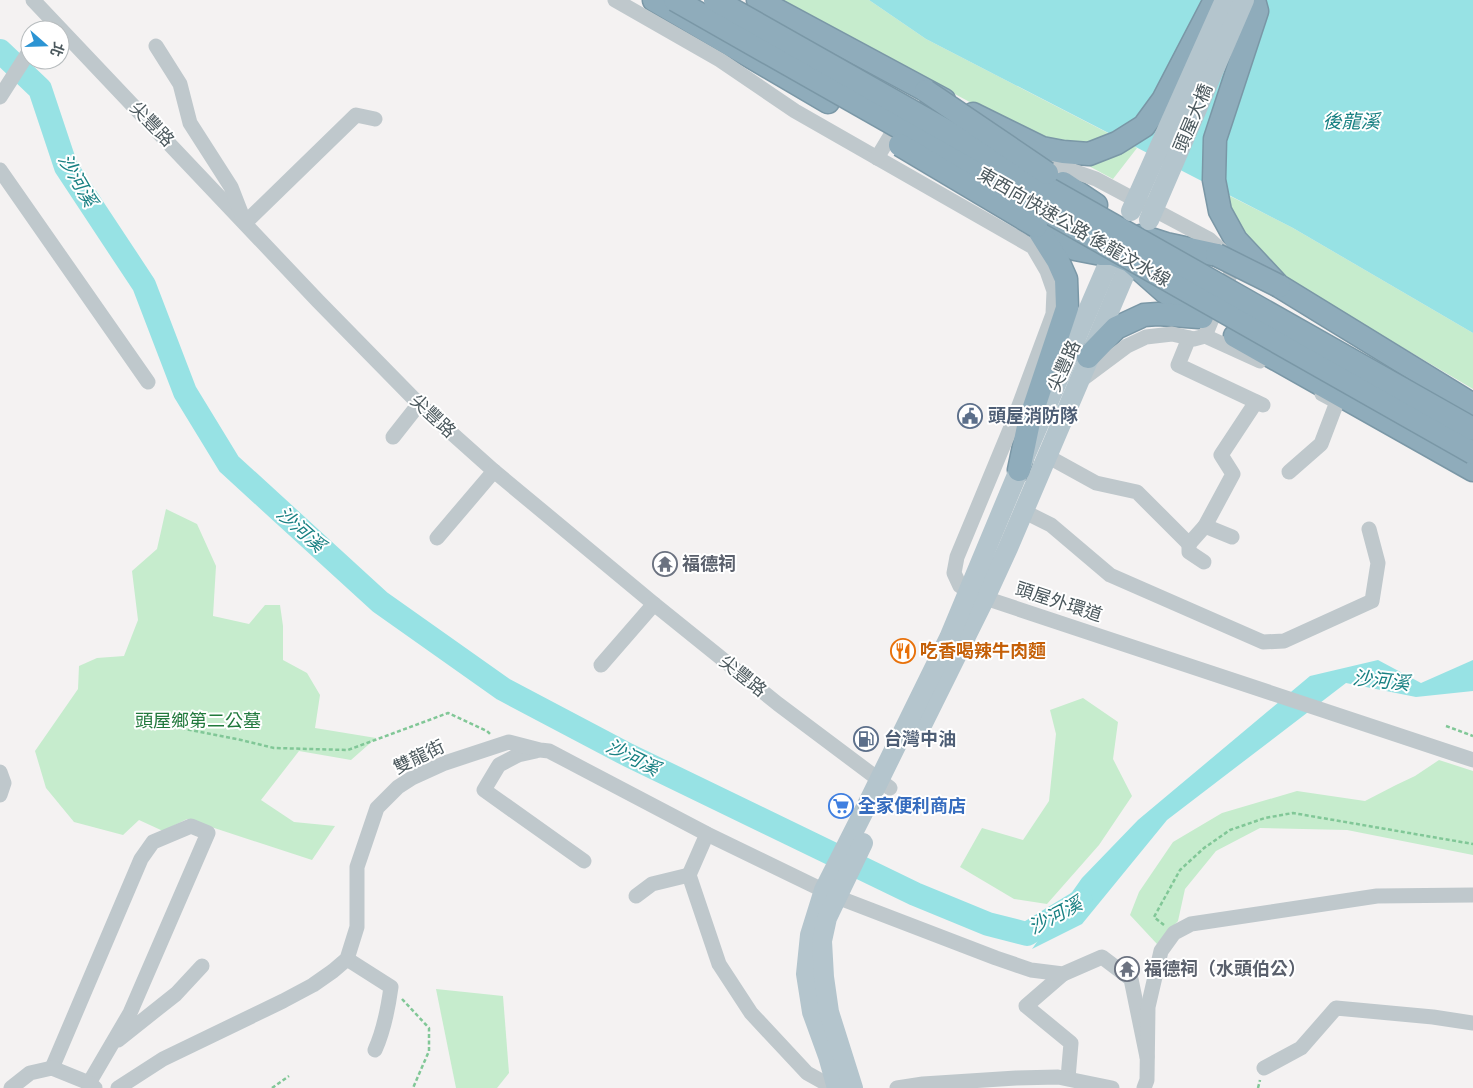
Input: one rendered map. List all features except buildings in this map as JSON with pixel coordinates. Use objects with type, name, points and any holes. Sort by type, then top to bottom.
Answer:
[{"type":"highway","points":[[654,0],[1075,249],[1121,257],[1204,327]]},
{"type":"highway","name":"東西向快速公路 後龍汶水線","points":[[675,0],[1473,453]]},
{"type":"highway","name":"東西向快速公路 後龍汶水線","points":[[715,0],[1473,430]]},
{"type":"highway","points":[[758,0],[926,91],[1042,148],[1089,154],[1117,143],[1144,126],[1163,100],[1216,0]]},
{"type":"highway","points":[[1254,0],[1256,11],[1215,139],[1214,180],[1220,211],[1236,240],[1279,286]]},
{"type":"highway","points":[[926,91],[1063,183],[1136,223],[1166,244],[1217,255],[1279,286],[1473,405]]},
{"type":"highway","points":[[1019,470],[1028,422],[1067,308],[1066,279],[1036,226]]},
{"type":"highway","points":[[1088,357],[1116,328],[1144,315],[1158,314],[1204,327],[1473,470]]},
{"type":"main road","name":"頭屋大橋","points":[[1136,223],[1225,0]]},
{"type":"main road","name":"頭屋大橋","points":[[1136,223],[1244,0]]},
{"type":"main road","name":"尖豐路","points":[[830,893],[977,594],[1019,470],[1136,223]]},
{"type":"main road","name":"尖豐路","points":[[977,594],[1008,548],[1022,511],[1079,382],[1121,257]]},
{"type":"main road","points":[[830,893],[810,935],[806,974],[812,1012],[828,1056],[835,1088]]},
{"type":"main road","points":[[830,893],[822,941],[824,977],[829,1012],[852,1088]]},
{"type":"street","name":"尖豐路","points":[[33,0],[45,20]]},
{"type":"street","points":[[615,0],[720,60],[795,111],[1032,247],[1047,271],[1054,291],[1053,314],[1011,427],[957,557],[954,573],[960,586],[977,594]]},
{"type":"street","points":[[156,46],[180,84],[190,123],[231,186],[246,223],[356,115],[374,119]]},
{"type":"street","name":"尖豐路","points":[[70,47],[246,223],[318,301],[419,404],[494,471],[654,604],[778,704],[885,784]]},
{"type":"street","points":[[0,97],[20,66]]},
{"type":"street","points":[[878,158],[902,118],[987,141],[1096,179],[1210,239],[1235,263],[1204,327],[1194,339],[1172,334],[1146,337],[1126,346],[1079,382]]},
{"type":"street","points":[[0,170],[148,382]]},
{"type":"street","points":[[1204,327],[1337,402],[1321,444],[1289,472]]},
{"type":"street","points":[[1189,338],[1178,365],[1260,404],[1221,455],[1233,474],[1205,526],[1189,544],[1189,552],[1204,562]]},
{"type":"street","points":[[393,437],[419,404]]},
{"type":"street","points":[[1047,456],[1096,483],[1137,492],[1189,544]]},
{"type":"street","points":[[437,538],[494,471]]},
{"type":"street","points":[[1022,511],[1051,525],[1110,575],[1263,642],[1284,641],[1372,601],[1378,564],[1369,529]]},
{"type":"street","points":[[1205,526],[1232,537]]},
{"type":"street","name":"頭屋外環道","points":[[977,594],[1473,760]]},
{"type":"street","points":[[601,666],[654,604]]},
{"type":"street","name":"雙龍街","points":[[347,959],[357,927],[357,867],[377,808],[398,787],[412,778],[446,763],[509,742],[540,750],[549,750],[707,834],[830,893],[996,958],[1031,970],[1063,974]]},
{"type":"street","points":[[540,750],[518,755],[499,765],[484,790],[584,861]]},
{"type":"street","points":[[0,772],[4,783],[0,796]]},
{"type":"street","points":[[11,1088],[30,1073],[52,1068],[92,1086],[111,1045],[130,1013],[208,833],[191,826],[154,842],[141,859],[52,1068]]},
{"type":"street","points":[[707,834],[690,876],[719,964],[751,1013],[807,1073],[835,1088]]},
{"type":"street","points":[[636,896],[652,884],[690,876]]},
{"type":"street","points":[[1144,1088],[1147,1080],[1148,1007],[1161,951],[1174,933],[1191,924],[1377,896],[1473,894]]},
{"type":"street","points":[[1068,1078],[1071,1043],[1026,1006],[1063,974],[1102,957],[1131,979],[1148,1057]]},
{"type":"street","points":[[127,1086],[163,1059],[313,985],[334,971],[347,959],[391,987],[387,1012],[375,1050]]},
{"type":"street","points":[[111,1045],[176,994],[202,966]]},
{"type":"street","points":[[1264,1068],[1301,1048],[1336,1008],[1433,1017],[1473,1023]]},
{"type":"street","points":[[897,1088],[923,1084],[1017,1083],[1058,1077],[1112,1088]]},
{"type":"path","points":[[175,727],[274,748],[348,750],[448,714],[487,731],[499,745]]},
{"type":"path","points":[[1446,726],[1473,736]]},
{"type":"path","points":[[1154,916],[1180,870],[1204,848],[1230,830],[1265,818],[1293,813],[1473,844]]},
{"type":"path","points":[[391,987],[429,1028],[429,1051],[413,1088]]},
{"type":"path","points":[[272,1088],[289,1076]]},
{"type":"green space","points":[[780,0],[869,0],[926,39],[1137,148],[1113,179]]},
{"type":"green space","points":[[1228,195],[1293,228],[1473,333],[1473,389],[1295,284],[1264,257],[1235,225]]},
{"type":"green space","name":"頭屋鄉第二公墓","points":[[166,509],[197,524],[216,566],[213,616],[249,624],[265,605],[280,605],[283,626],[283,660],[307,673],[320,695],[315,728],[376,738],[351,760],[299,751],[261,800],[294,822],[335,826],[312,860],[187,819],[163,831],[139,820],[123,835],[74,822],[46,788],[35,751],[78,689],[79,666],[97,658],[124,656],[138,620],[132,571],[157,549]]},
{"type":"green space","points":[[1083,698],[1118,722],[1113,759],[1132,796],[1099,845],[1047,904],[1014,899],[960,867],[982,828],[1023,840],[1049,801],[1056,734],[1050,710]]},
{"type":"green space","points":[[1439,760],[1473,771],[1473,855],[1347,830],[1260,828],[1216,851],[1185,889],[1178,921],[1157,944],[1130,915],[1139,892],[1173,842],[1222,813],[1297,791],[1365,801],[1415,776]]},
{"type":"green space","points":[[436,989],[503,996],[509,1073],[497,1088],[456,1088]]},
{"type":"water","name":"後龍溪","points":[[869,0],[1473,0],[1473,333],[1293,228],[926,39]]},
{"type":"water","name":"沙河溪","points":[[1378,660],[1421,683],[1473,660],[1473,691],[1416,697],[1346,683],[1167,820],[1082,924],[1032,949],[1082,878],[1138,820],[1310,676]]},
{"type":"waterway","name":"沙河溪","points":[[0,51],[40,89],[66,167],[144,285],[185,392],[229,464],[380,602],[503,689],[628,755],[915,894],[988,924],[1027,934],[1081,901]]},
{"type":"place","name":"頭屋消防隊","points":[[970,416]]},
{"type":"place","name":"福德祠","points":[[665,564]]},
{"type":"place","name":"吃香喝辣牛肉麵","points":[[903,651]]},
{"type":"place","name":"台灣中油","points":[[866,739]]},
{"type":"place","name":"全家便利商店","points":[[841,806]]},
{"type":"place","name":"福德祠（水頭伯公）","points":[[1127,969]]}]
